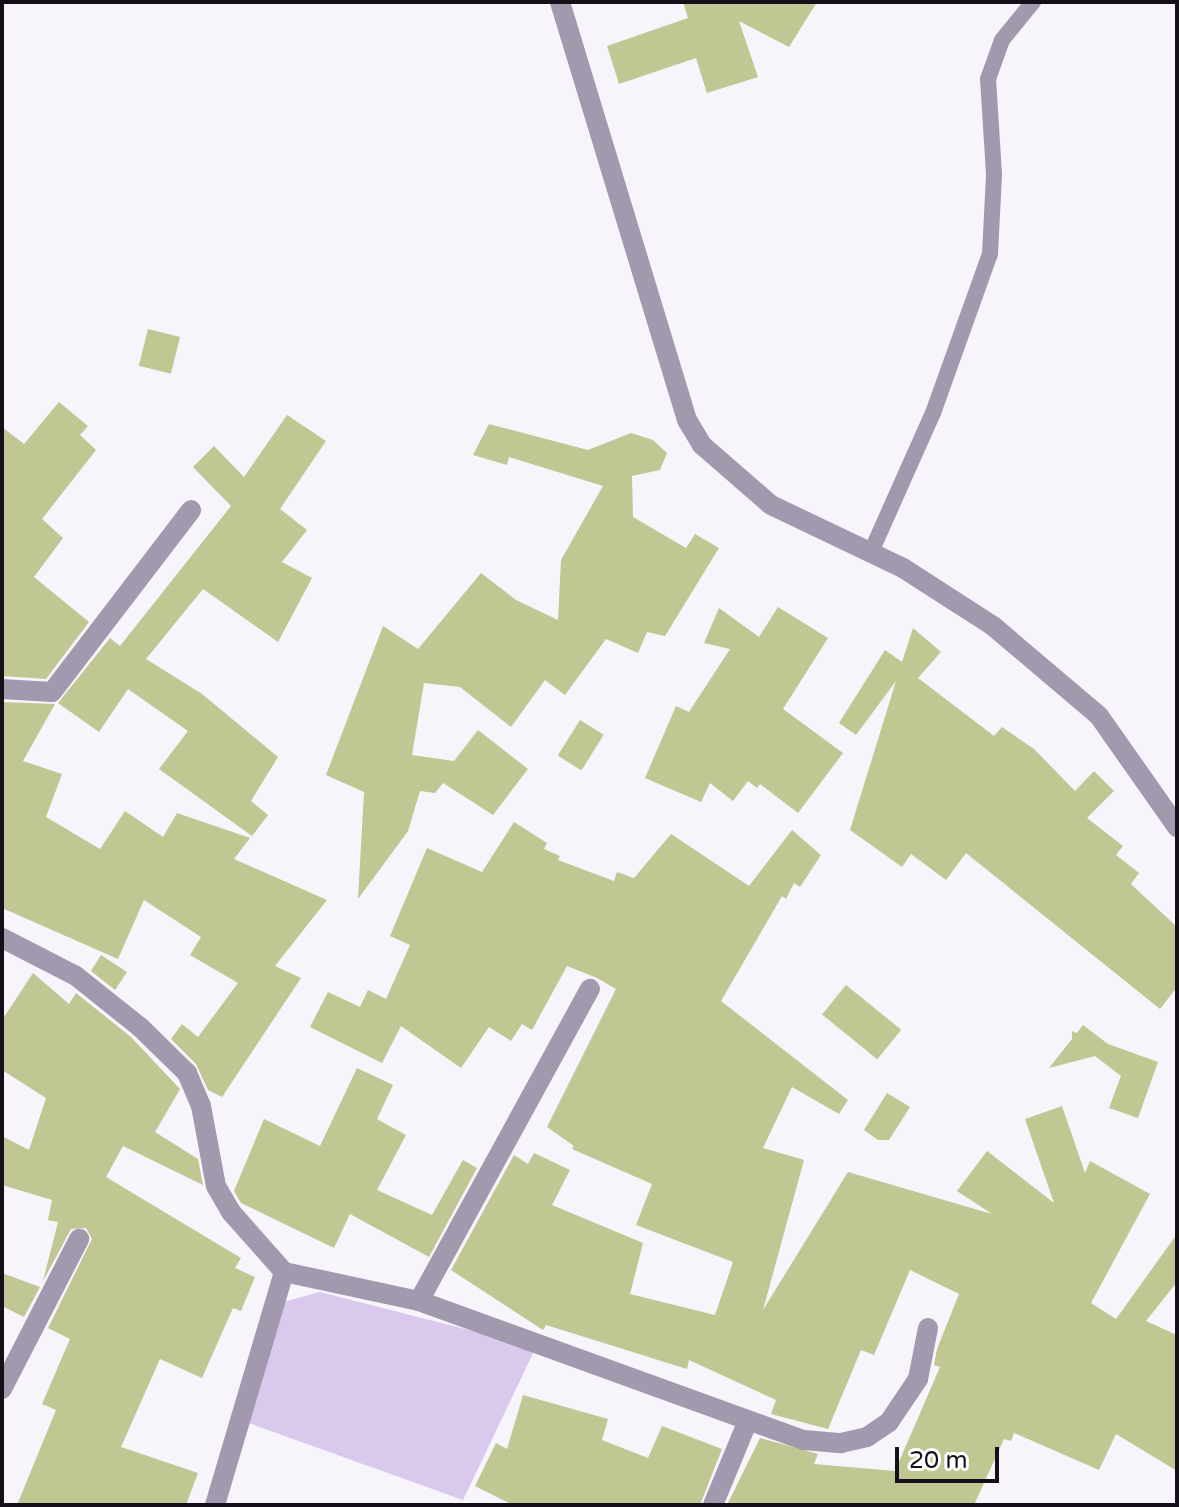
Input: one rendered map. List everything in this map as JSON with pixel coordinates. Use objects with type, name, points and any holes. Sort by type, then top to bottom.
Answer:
[{"type":"street","points":[[560,2],[687,420],[702,445],[771,505],[871,552],[993,626],[1099,716],[1177,827]]},
{"type":"street","points":[[2,689],[52,692],[191,510]]},
{"type":"street","points":[[2,938],[88,985],[187,1073],[201,1106],[216,1186],[240,1223],[284,1272],[419,1301],[650,1381],[747,1423],[804,1440],[841,1443],[867,1437],[905,1403],[918,1379],[928,1328]]},
{"type":"street","points":[[419,1301],[590,989]]},
{"type":"street","points":[[2,1389],[79,1239]]},
{"type":"street","points":[[215,1505],[284,1272]]},
{"type":"street","points":[[713,1505],[747,1423]]},
{"type":"lane","points":[[871,552],[933,413],[990,254],[994,174],[988,79],[1002,40],[1033,2]]},
{"type":"shaded area","points":[[320,1292],[536,1347],[463,1500],[246,1422],[279,1303]]},
{"type":"building","points":[[683,2],[817,2],[789,47],[739,21],[758,77],[707,93],[696,58],[619,84],[607,46],[688,18]]},
{"type":"building","points":[[148,329],[180,337],[171,374],[139,366]]},
{"type":"building","points":[[59,402],[88,426],[80,435],[96,450],[42,519],[63,538],[34,577],[89,622],[46,679],[2,676],[2,427],[24,444]]},
{"type":"building","points":[[287,415],[326,441],[280,509],[307,530],[282,562],[312,578],[278,642],[203,589],[146,659],[202,694],[278,757],[251,801],[268,815],[252,836],[159,769],[188,731],[128,689],[99,732],[58,703],[110,638],[120,646],[231,506],[193,467],[214,446],[244,477]]},
{"type":"building","points":[[489,424],[588,450],[631,433],[653,440],[667,453],[660,470],[632,476],[633,517],[686,548],[695,534],[719,548],[665,636],[647,632],[638,653],[606,639],[565,695],[545,680],[511,727],[460,687],[424,683],[412,755],[454,761],[478,730],[528,769],[493,815],[443,783],[435,793],[420,791],[408,831],[358,899],[364,792],[326,775],[383,626],[418,649],[481,573],[516,600],[558,620],[561,560],[603,486],[509,457],[507,465],[473,455]]},
{"type":"building","points":[[778,607],[828,638],[783,709],[843,753],[798,813],[760,784],[757,788],[748,781],[733,801],[710,783],[701,802],[645,778],[676,706],[689,712],[730,649],[704,643],[719,608],[759,637]]},
{"type":"building","points":[[913,628],[941,652],[918,678],[994,736],[1002,727],[1034,749],[1075,791],[1094,771],[1114,791],[1087,818],[1123,846],[1116,855],[1139,873],[1131,884],[1177,927],[1177,987],[1160,1009],[966,853],[946,880],[911,854],[902,867],[850,830],[896,681],[856,735],[839,723],[885,650],[902,662]]},
{"type":"building","points":[[2,702],[55,704],[23,761],[62,774],[46,817],[100,849],[125,811],[163,837],[177,813],[250,838],[234,859],[327,900],[275,966],[301,978],[222,1097],[208,1090],[196,1064],[171,1039],[182,1024],[198,1037],[238,983],[190,955],[201,937],[144,900],[118,959],[2,908]]},
{"type":"building","points":[[580,720],[604,735],[581,770],[558,756]]},
{"type":"building","points":[[514,822],[547,843],[544,849],[560,856],[558,860],[614,881],[617,872],[634,878],[671,834],[749,886],[792,830],[821,855],[800,887],[794,883],[786,899],[782,896],[721,1001],[848,1100],[839,1114],[792,1087],[763,1148],[804,1160],[763,1310],[848,1172],[992,1214],[957,1191],[987,1151],[1054,1203],[1025,1119],[1062,1106],[1085,1173],[1090,1161],[1150,1194],[1091,1303],[1116,1319],[1177,1234],[1177,1282],[1146,1321],[1177,1335],[1177,1471],[1116,1434],[1099,1470],[1014,1433],[1011,1441],[1004,1439],[974,1505],[727,1505],[760,1438],[818,1454],[814,1464],[895,1471],[940,1367],[934,1365],[937,1349],[959,1294],[910,1270],[874,1355],[861,1350],[828,1429],[771,1414],[776,1400],[689,1360],[687,1369],[546,1325],[543,1330],[451,1270],[514,1155],[528,1164],[534,1153],[570,1170],[552,1205],[643,1243],[630,1294],[715,1315],[733,1262],[636,1225],[652,1184],[572,1149],[574,1146],[547,1127],[616,989],[597,978],[567,966],[532,1030],[522,1024],[511,1041],[489,1027],[461,1068],[401,1026],[382,1063],[310,1027],[328,992],[360,1007],[368,990],[386,999],[410,945],[390,936],[427,848],[482,872]]},
{"type":"building","points":[[101,955],[127,972],[115,990],[91,971]]},
{"type":"building","points":[[33,973],[69,1004],[76,993],[131,1037],[180,1089],[155,1132],[198,1159],[203,1185],[123,1146],[106,1177],[241,1258],[235,1268],[255,1277],[241,1311],[233,1308],[202,1378],[160,1359],[121,1447],[198,1473],[186,1505],[17,1505],[56,1410],[42,1404],[70,1339],[48,1328],[92,1239],[86,1228],[71,1229],[43,1281],[58,1222],[48,1220],[52,1200],[2,1185],[2,1136],[29,1150],[46,1098],[2,1070],[2,1020]]},
{"type":"building","points":[[846,985],[901,1030],[877,1059],[822,1015]]},
{"type":"building","points":[[1083,1025],[1108,1044],[1158,1062],[1138,1118],[1109,1108],[1121,1076],[1095,1056],[1049,1068],[1072,1039],[1072,1031],[1077,1033]]},
{"type":"building","points":[[357,1068],[393,1085],[377,1119],[406,1135],[377,1190],[432,1215],[463,1160],[477,1168],[429,1257],[350,1214],[334,1248],[241,1203],[234,1191],[264,1119],[320,1146]]},
{"type":"building","points":[[887,1093],[910,1107],[889,1140],[878,1140],[864,1130]]},
{"type":"building","points":[[2,1273],[40,1287],[24,1317],[2,1306]]},
{"type":"building","points":[[523,1395],[608,1419],[602,1440],[648,1458],[662,1426],[722,1449],[700,1505],[513,1505],[475,1486],[496,1443],[507,1449]]}]
